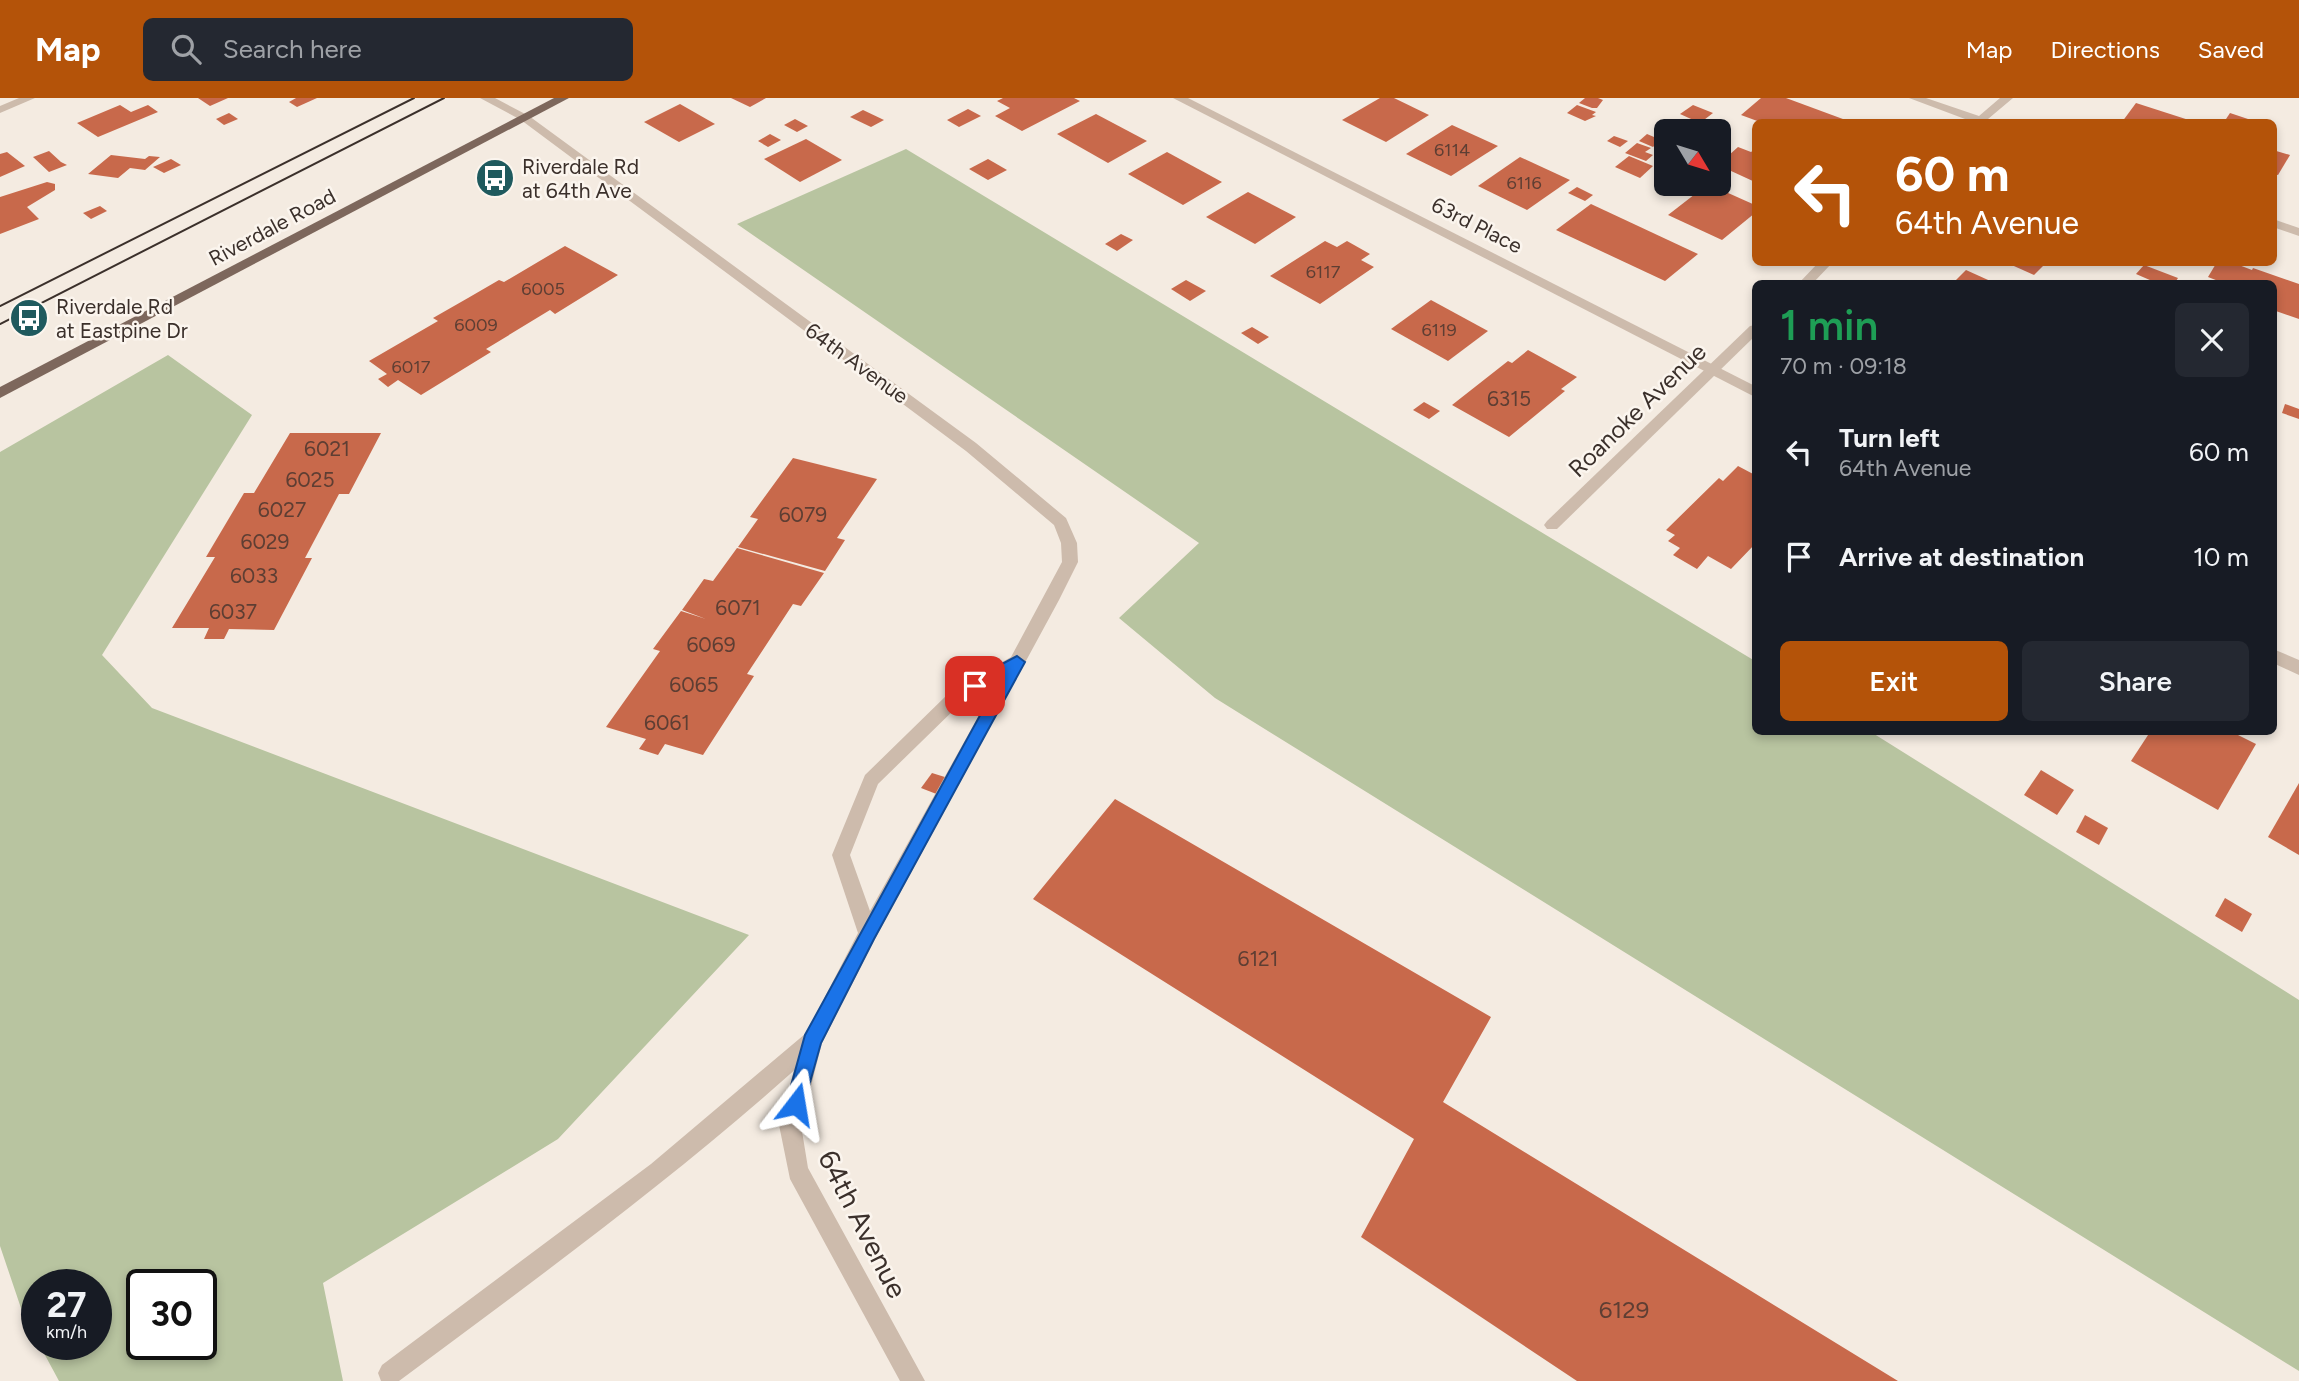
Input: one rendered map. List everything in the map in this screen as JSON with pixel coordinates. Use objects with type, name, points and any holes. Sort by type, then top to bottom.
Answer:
[{"type":"main road","name":"Riverdale Road","points":[[0,393],[564,98]]},
{"type":"street","points":[[0,110],[29,98]]},
{"type":"street","name":"64th Avenue","points":[[486,98],[525,118],[971,447],[1062,522],[1069,542],[1069,562],[812,1041],[790,1125],[797,1171],[913,1381]]},
{"type":"street","name":"63rd Place","points":[[1179,98],[1752,390]]},
{"type":"street","points":[[1915,98],[1973,119]]},
{"type":"street","points":[[1984,119],[2007,98]]},
{"type":"street","points":[[2277,224],[2299,232]]},
{"type":"street","points":[[1808,280],[1823,266]]},
{"type":"street","name":"Roanoke Avenue","points":[[1552,525],[1752,332]]},
{"type":"street","points":[[2277,657],[2299,668]]},
{"type":"street","points":[[868,933],[841,855],[871,780],[955,698],[1017,662]]},
{"type":"street","points":[[390,1373],[691,1147],[759,1091],[812,1041]]},
{"type":"green space","points":[[906,149],[1752,659],[1752,735],[1876,735],[2299,1000],[2299,1371],[1215,698],[1119,618],[1199,543],[737,224]]},
{"type":"green space","points":[[168,355],[252,415],[102,655],[152,708],[749,935],[558,1139],[323,1283],[343,1381],[59,1381],[48,1360],[112,1360],[112,1269],[21,1269],[21,1308],[0,1246],[0,452]]},
{"type":"building","points":[[198,98],[228,98],[210,106]]},
{"type":"building","points":[[296,98],[317,98],[297,107],[289,102]]},
{"type":"building","points":[[731,98],[766,98],[750,107]]},
{"type":"building","points":[[1003,98],[1074,98],[1080,101],[1022,131],[995,116],[1010,108],[997,101]]},
{"type":"building","points":[[1380,98],[1394,98],[1429,115],[1386,142],[1342,120]]},
{"type":"building","points":[[1585,98],[1603,100],[1597,108],[1592,108],[1579,103]]},
{"type":"building","points":[[1761,98],[1786,98],[1843,119],[1752,119],[1741,115]]},
{"type":"building","points":[[2136,103],[2186,119],[2124,119]]},
{"type":"building","points":[[680,104],[715,124],[679,142],[644,122]]},
{"type":"building","points":[[120,105],[131,112],[148,105],[158,112],[98,137],[77,123]]},
{"type":"building","points":[[1577,105],[1596,112],[1592,115],[1596,116],[1585,121],[1567,113]]},
{"type":"building","points":[[1693,105],[1713,113],[1705,119],[1691,119],[1680,114]]},
{"type":"building","points":[[968,109],[981,116],[959,127],[947,120]]},
{"type":"building","points":[[863,110],[884,120],[871,127],[850,117]]},
{"type":"building","points":[[229,113],[238,119],[224,125],[216,119]]},
{"type":"building","points":[[2230,113],[2248,119],[2226,119]]},
{"type":"building","points":[[1096,114],[1147,141],[1108,163],[1057,134]]},
{"type":"building","points":[[795,119],[808,126],[797,132],[784,125]]},
{"type":"building","points":[[1452,125],[1498,146],[1451,176],[1406,154]]},
{"type":"building","points":[[770,134],[781,140],[768,147],[758,141]]},
{"type":"building","points":[[1647,134],[1654,137],[1654,146],[1653,147],[1639,141]]},
{"type":"building","points":[[1614,136],[1628,141],[1620,147],[1607,141]]},
{"type":"building","points":[[806,139],[842,160],[800,182],[764,159]]},
{"type":"building","points":[[1637,143],[1651,148],[1645,152],[1653,155],[1646,161],[1625,153]]},
{"type":"building","points":[[1738,147],[1752,151],[1752,181],[1731,171],[1731,153]]},
{"type":"building","points":[[49,151],[67,165],[49,172],[33,157]]},
{"type":"building","points":[[2277,151],[2290,155],[2277,175]]},
{"type":"building","points":[[7,152],[25,166],[0,177],[0,154]]},
{"type":"building","points":[[1167,152],[1222,182],[1183,205],[1128,174]]},
{"type":"building","points":[[111,155],[145,159],[149,156],[160,157],[145,170],[130,168],[118,178],[88,174]]},
{"type":"building","points":[[1629,156],[1653,166],[1640,178],[1615,167]]},
{"type":"building","points":[[1520,157],[1570,180],[1527,210],[1478,186]]},
{"type":"building","points":[[171,159],[181,165],[164,173],[153,167]]},
{"type":"building","points":[[988,159],[1007,170],[988,180],[969,169]]},
{"type":"building","points":[[47,182],[55,184],[55,190],[27,207],[39,219],[0,234],[0,197]]},
{"type":"building","points":[[1577,187],[1593,195],[1585,201],[1568,193]]},
{"type":"building","points":[[1248,192],[1296,217],[1255,244],[1206,217]]},
{"type":"building","points":[[1731,194],[1752,204],[1752,215],[1722,240],[1668,215],[1693,196]]},
{"type":"building","points":[[1591,204],[1698,254],[1665,281],[1556,230]]},
{"type":"building","points":[[100,206],[107,211],[91,219],[83,213]]},
{"type":"building","points":[[1121,234],[1133,240],[1117,251],[1105,244]]},
{"type":"building","points":[[1325,241],[1337,247],[1347,241],[1370,254],[1361,260],[1374,267],[1320,304],[1270,276]]},
{"type":"building","points":[[565,246],[618,275],[555,314],[550,310],[486,349],[491,352],[421,395],[398,380],[388,387],[378,379],[387,374],[369,361],[438,321],[433,318],[499,280],[504,282]]},
{"type":"building","points":[[2014,266],[2043,266],[2034,275]]},
{"type":"building","points":[[2143,266],[2147,266],[2178,278],[2150,280],[2136,274]]},
{"type":"building","points":[[2215,266],[2242,266],[2299,284],[2299,319],[2277,311],[2277,280],[2216,280],[2208,277]]},
{"type":"building","points":[[1966,270],[1988,280],[1956,280]]},
{"type":"building","points":[[1186,280],[1206,291],[1190,301],[1171,289]]},
{"type":"building","points":[[1431,300],[1488,331],[1448,361],[1391,329]]},
{"type":"building","points":[[1252,327],[1269,337],[1258,344],[1241,333]]},
{"type":"building","points":[[1528,350],[1577,377],[1561,389],[1565,391],[1509,437],[1452,405],[1508,361],[1512,363]]},
{"type":"building","points":[[1424,402],[1440,411],[1429,419],[1413,410]]},
{"type":"building","points":[[2285,404],[2299,409],[2299,419],[2282,413]]},
{"type":"building","points":[[290,433],[381,433],[349,494],[339,494],[305,558],[312,558],[274,630],[229,629],[224,639],[204,639],[209,628],[172,628],[215,557],[206,557],[244,493],[254,493]]},
{"type":"building","points":[[793,458],[877,479],[837,538],[845,540],[825,571],[738,547],[758,519],[750,517]]},
{"type":"building","points":[[1738,466],[1752,473],[1752,547],[1731,569],[1708,556],[1697,569],[1673,555],[1680,548],[1668,541],[1675,535],[1666,530],[1719,478],[1723,481]]},
{"type":"building","points":[[737,548],[824,573],[801,606],[793,604],[747,674],[754,676],[703,755],[665,744],[658,755],[639,749],[646,739],[606,727],[660,651],[653,649],[681,611],[706,619],[682,610],[704,579],[713,581]]},
{"type":"building","points":[[2148,735],[2238,735],[2256,744],[2218,810],[2131,761]]},
{"type":"building","points":[[2041,770],[2074,790],[2057,815],[2024,795]]},
{"type":"building","points":[[932,773],[948,778],[939,795],[921,788]]},
{"type":"building","points":[[2299,783],[2299,855],[2268,837]]},
{"type":"building","points":[[1115,799],[1491,1017],[1443,1102],[1898,1381],[1577,1381],[1361,1237],[1414,1139],[1033,899]]},
{"type":"building","points":[[2085,815],[2108,828],[2099,845],[2076,832]]},
{"type":"building","points":[[2225,898],[2252,914],[2242,932],[2215,916]]},
{"type":"tram line","points":[[0,306],[414,98]]},
{"type":"tram line","points":[[0,324],[444,98]]},
{"type":"place","name":"Riverdale Rd at 64th Ave","points":[[495,178]]},
{"type":"place","name":"Riverdale Rd at Eastpine Dr","points":[[29,318]]},
{"type":"route","points":[[796,1104],[812,1041],[868,933],[1017,662],[975,686]]}]
